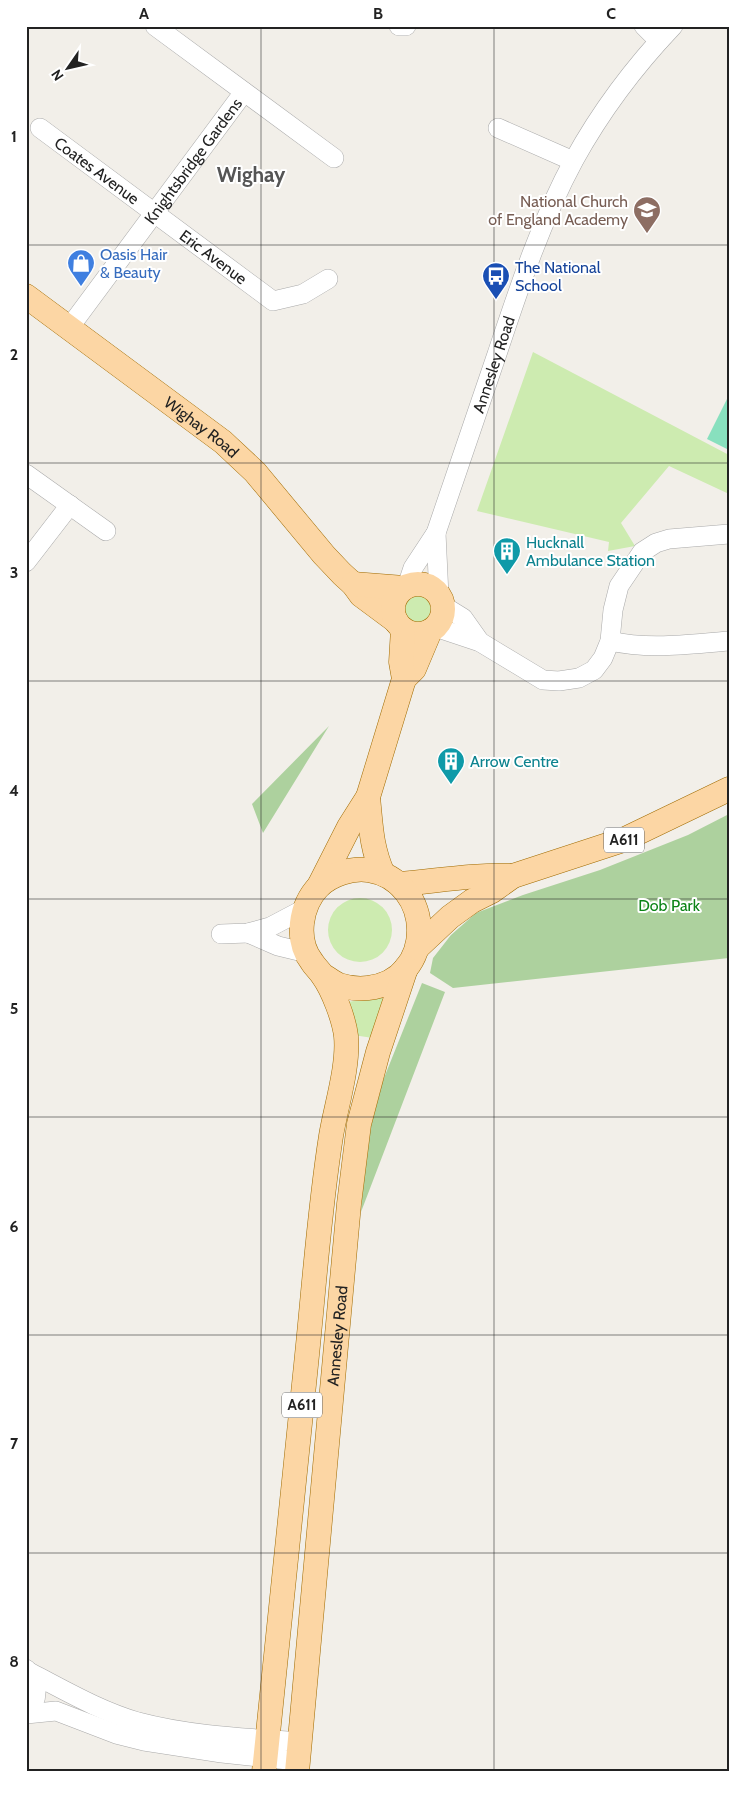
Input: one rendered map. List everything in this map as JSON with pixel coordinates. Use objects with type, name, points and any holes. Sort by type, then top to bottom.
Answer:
[{"type":"main road","name":"Wighay Road","points":[[28,301],[69,328],[223,442],[255,472],[324,555],[353,584],[361,595],[400,625]]},
{"type":"main road","points":[[353,584],[406,587],[416,584],[425,585],[433,589],[441,600],[442,614],[432,629],[414,670],[404,679]]},
{"type":"main road","points":[[368,797],[371,838],[376,859],[391,879],[411,897],[418,912],[420,929],[418,947],[406,968],[392,980],[375,987],[357,989],[340,985],[324,976],[310,961],[302,942],[301,922],[307,903],[319,886],[349,827],[368,797],[404,679],[401,662],[400,625],[393,612],[394,603],[398,595],[406,587]]},
{"type":"main road","points":[[400,625],[416,634],[432,629]]},
{"type":"main road","name":"A611","points":[[418,947],[450,917],[472,901],[492,891],[514,876],[623,840],[729,789]]},
{"type":"main road","points":[[319,886],[333,876],[349,871],[366,870],[391,879]]},
{"type":"main road","name":"A611","points":[[391,879],[446,880],[486,875],[514,876]]},
{"type":"main road","name":"Annesley Road","points":[[299,1758],[349,1204],[359,1124],[378,1052],[406,968]]},
{"type":"main road","name":"Annesley Road","points":[[266,1756],[313,1297],[319,1215],[346,1052],[346,1033],[324,976]]},
{"type":"street","points":[[155,26],[334,158]]},
{"type":"street","points":[[399,26],[406,26]]},
{"type":"street","points":[[644,26],[659,41]]},
{"type":"street","name":"Annesley Road","points":[[406,587],[413,568],[436,533],[523,276],[553,202],[573,161],[609,102],[673,26]]},
{"type":"street","name":"Knightsbridge Gardens","points":[[69,328],[244,92]]},
{"type":"street","name":"Coates Avenue","points":[[40,128],[154,213]]},
{"type":"street","points":[[498,128],[573,161]]},
{"type":"street","name":"Eric Avenue","points":[[154,213],[273,301],[303,294],[328,279]]},
{"type":"street","points":[[26,474],[106,531]]},
{"type":"street","points":[[26,562],[70,505]]},
{"type":"street","name":"Annesley Road","points":[[436,533],[441,600]]},
{"type":"street","points":[[432,629],[480,642],[543,680],[559,681],[579,678],[594,670],[603,658],[610,641],[618,586],[642,552],[656,543],[669,539],[729,534]]},
{"type":"street","points":[[441,600],[462,618],[480,642]]},
{"type":"street","points":[[610,641],[627,645],[654,647],[729,641]]},
{"type":"street","points":[[221,934],[248,933],[270,927],[306,908]]},
{"type":"street","points":[[248,933],[278,946],[307,953]]},
{"type":"street","points":[[28,1671],[86,1702],[137,1721],[186,1732],[266,1756]]},
{"type":"street","points":[[26,1714],[34,1703],[36,1696],[36,1688],[28,1671]]},
{"type":"street","points":[[26,1714],[45,1711],[61,1712],[132,1739],[198,1750],[299,1758]]},
{"type":"green space","points":[[533,352],[729,455],[729,494],[669,466],[621,523],[635,546],[608,551],[609,542],[477,511]]},
{"type":"green space","points":[[729,395],[729,450],[707,439]]},
{"type":"green space","points":[[418,593],[430,598],[435,610],[430,622],[418,627],[406,622],[401,610],[406,598]]},
{"type":"green space","points":[[329,726],[263,833],[252,804]]},
{"type":"green space","name":"Dob Park","points":[[729,814],[729,958],[453,988],[430,973],[433,958],[451,935],[476,913],[523,895],[600,870],[688,835]]},
{"type":"green space","points":[[354,898],[366,898],[383,907],[390,918],[392,930],[390,942],[383,953],[366,962],[354,962],[342,957],[333,948],[328,936],[328,924],[333,912],[342,903]]},
{"type":"green space","points":[[422,983],[445,992],[361,1212],[366,1146],[382,1083]]},
{"type":"green space","points":[[381,997],[384,1000],[373,1038],[353,1035],[347,1002]]},
{"type":"place","name":"National Church of England Academy","points":[[647,234]]},
{"type":"place","name":"Oasis Hair & Beauty","points":[[81,287]]},
{"type":"place","name":"The National School","points":[[496,300]]},
{"type":"place","name":"Hucknall Ambulance Station","points":[[507,575]]},
{"type":"place","name":"Arrow Centre","points":[[451,785]]},
{"type":"district","name":"Wighay","points":[[251,175]]}]
